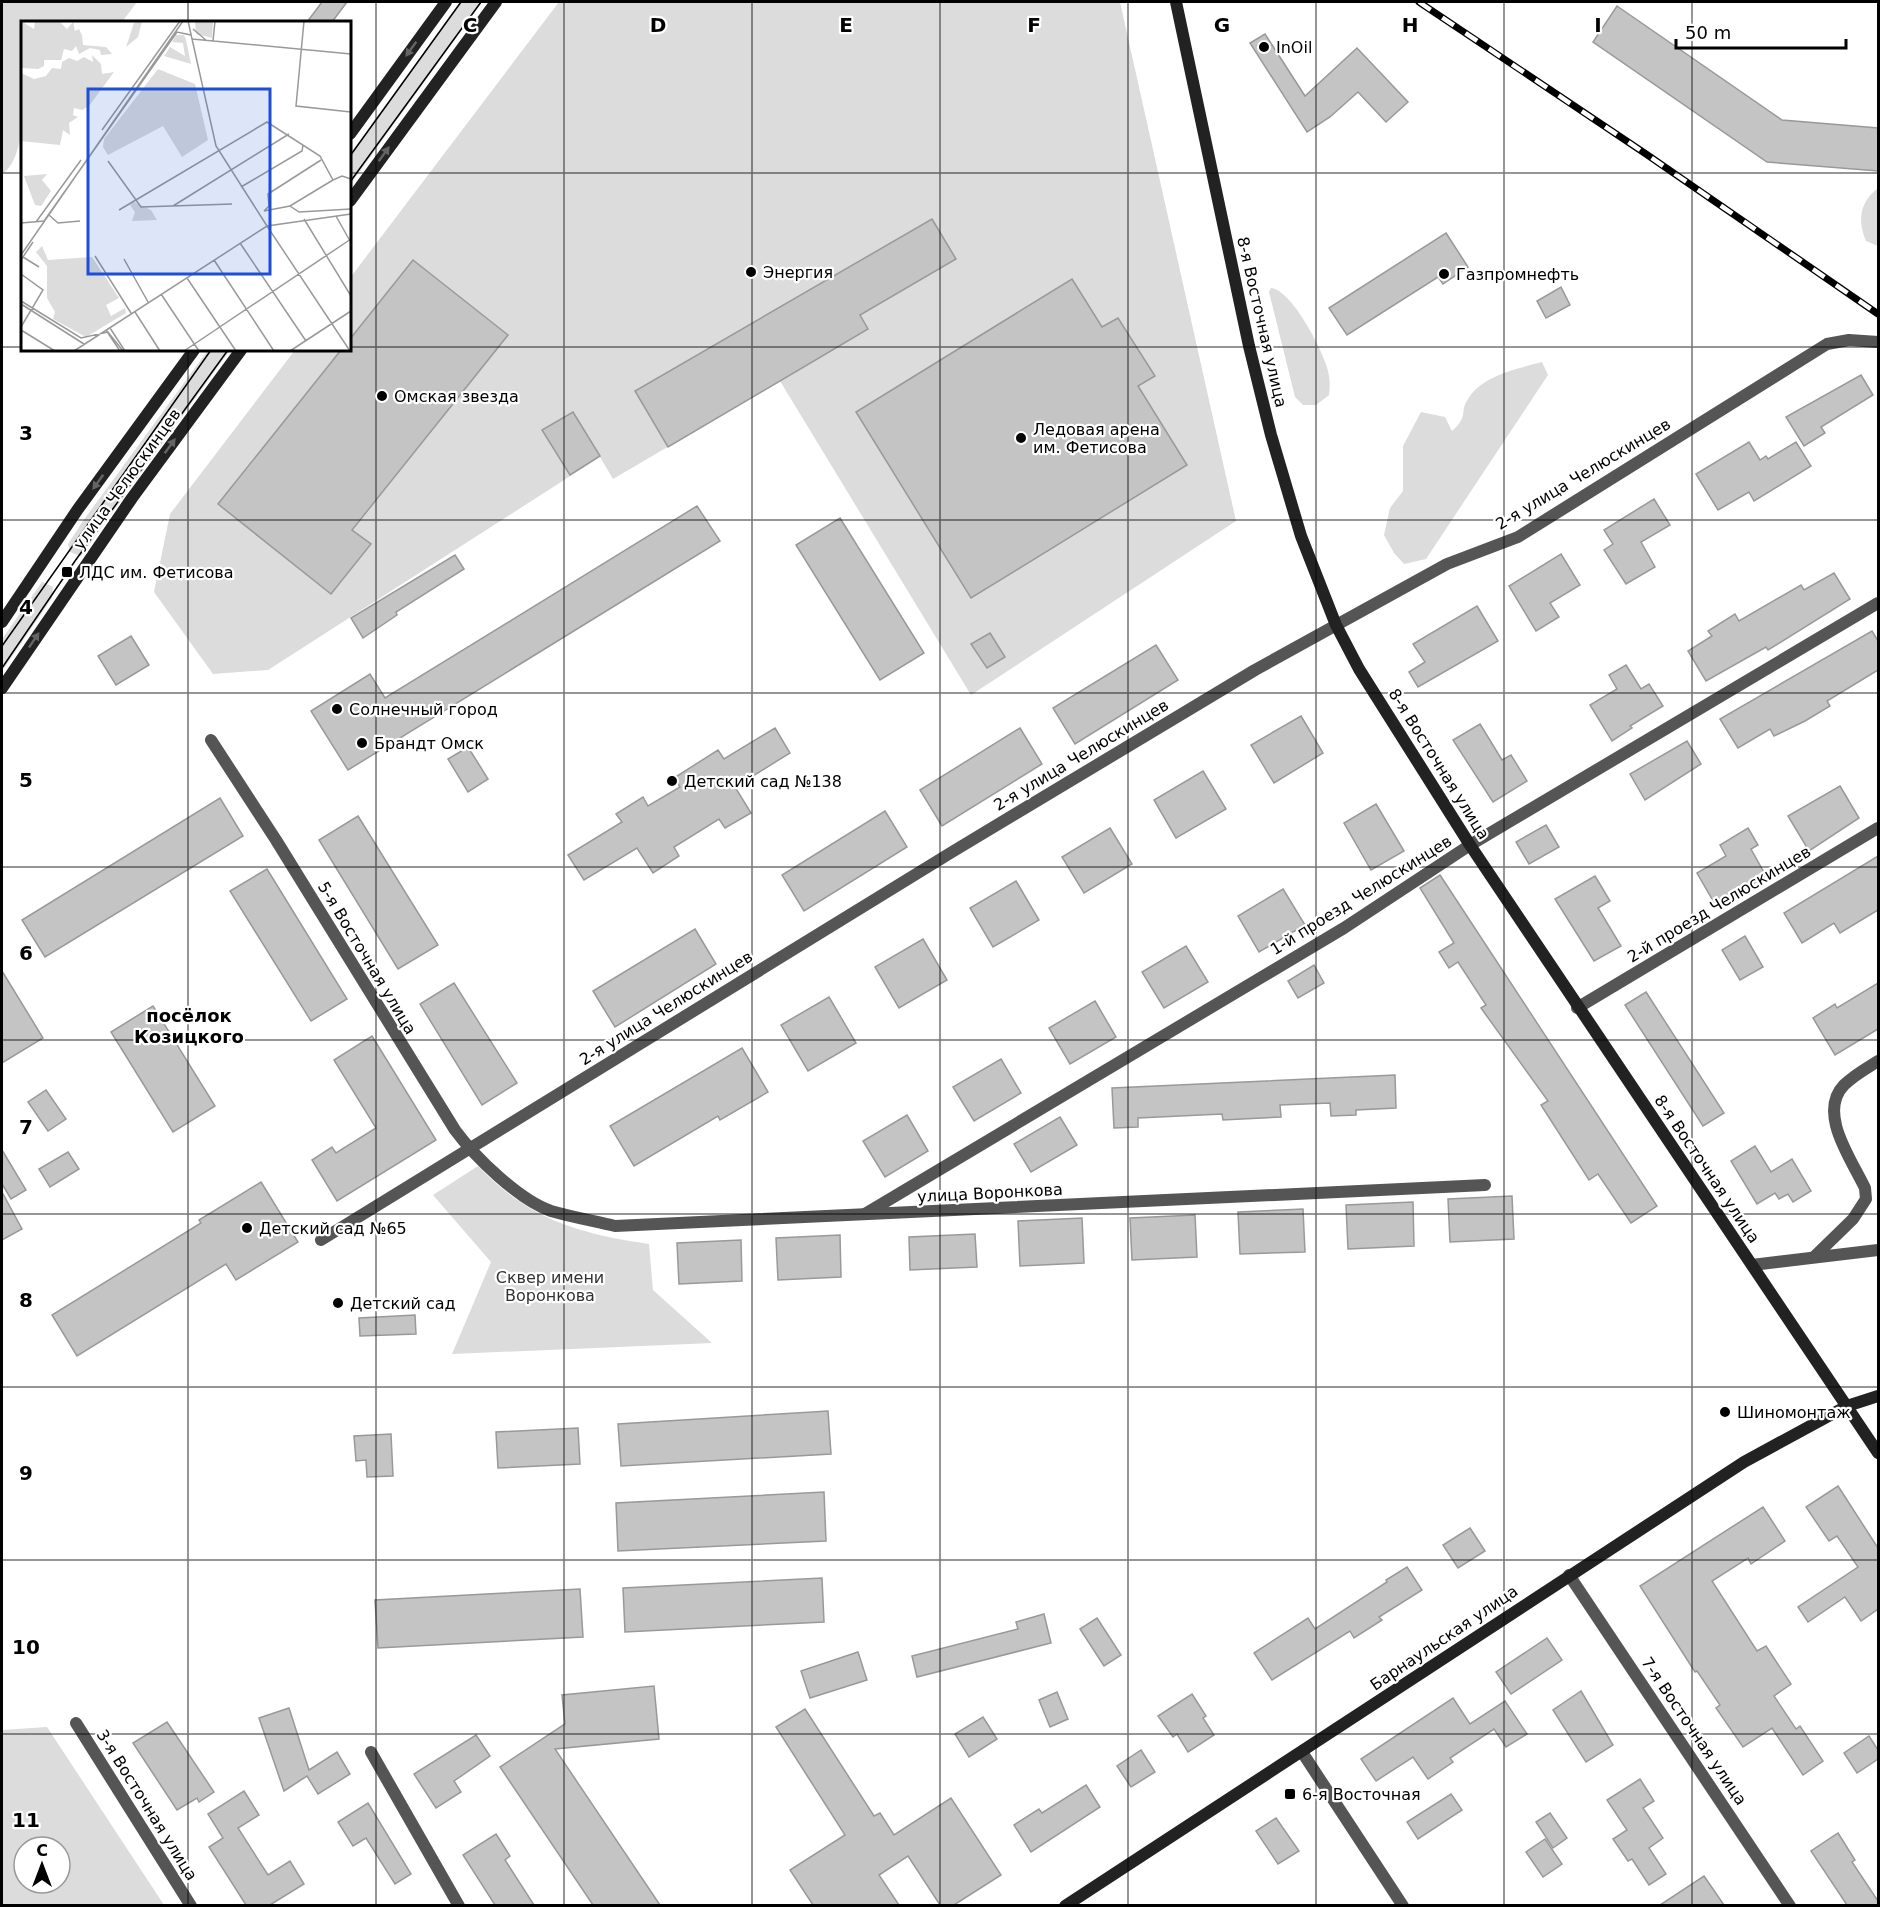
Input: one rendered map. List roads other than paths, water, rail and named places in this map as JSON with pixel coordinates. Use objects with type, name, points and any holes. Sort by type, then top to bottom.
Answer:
[{"type":"main road","points":[[351,133],[446,2]]},
{"type":"main road","points":[[351,200],[496,2]]},
{"type":"main road","name":"8-я Восточная улица","points":[[1176,2],[1249,346],[1271,435],[1301,536],[1336,625],[1359,669],[1470,845],[1577,1008],[1878,1453]]},
{"type":"main road","name":"улица Челюскинцев","points":[[2,622],[78,509],[193,351]]},
{"type":"main road","name":"улица Челюскинцев","points":[[2,688],[132,498],[240,351]]},
{"type":"main road","name":"Барнаульская улица","points":[[1065,1905],[1744,1462],[1847,1406],[1878,1396]]},
{"type":"street","name":"2-я улица Челюскинцев","points":[[321,1240],[952,852],[1336,625],[1447,564],[1518,537],[1827,344],[1849,340],[1877,342]]},
{"type":"street","name":"1-й проезд Челюскинцев","points":[[862,1215],[1344,928],[1470,845],[1878,603]]},
{"type":"street","name":"5-я Восточная улица","points":[[211,740],[276,840],[375,1004],[468,1149],[506,1183]]},
{"type":"street","name":"2-й проезд Челюскинцев","points":[[1577,1008],[1878,828]]},
{"type":"street","points":[[1814,1257],[1853,1219],[1866,1199],[1865,1188],[1836,1124],[1833,1103],[1842,1086],[1878,1060]]},
{"type":"street","name":"улица Воронкова","points":[[506,1183],[549,1210],[615,1226],[1485,1185]]},
{"type":"street","points":[[1752,1265],[1878,1250]]},
{"type":"street","name":"7-я Восточная улица","points":[[1569,1575],[1790,1905]]},
{"type":"street","name":"3-я Восточная улица","points":[[76,1723],[191,1905]]},
{"type":"street","points":[[371,1752],[459,1905]]},
{"type":"street","points":[[1302,1752],[1403,1905]]},
{"type":"tram line","points":[[351,155],[461,2]]},
{"type":"tram line","points":[[351,181],[481,2]]},
{"type":"tram line","points":[[2,646],[210,351]]},
{"type":"tram line","points":[[2,668],[75,561],[227,351]]},
{"type":"railway","points":[[1419,2],[1646,154],[1878,314]]},
{"type":"place","name":"InOil","points":[[1264,47]]},
{"type":"place","name":"Энергия","points":[[751,272]]},
{"type":"place","name":"Газпромнефть","points":[[1444,274]]},
{"type":"place","name":"Омская звезда","points":[[382,396]]},
{"type":"place","name":"Ледовая арена им. Фетисова","points":[[1021,438]]},
{"type":"place","name":"ЛДС им. Фетисова","points":[[67,572]]},
{"type":"place","name":"Солнечный город","points":[[337,709]]},
{"type":"place","name":"Брандт Омск","points":[[362,743]]},
{"type":"place","name":"Детский сад №138","points":[[672,781]]},
{"type":"place","name":"Детский сад №65","points":[[247,1228]]},
{"type":"place","name":"Детский сад","points":[[338,1303]]},
{"type":"place","name":"Шиномонтаж","points":[[1725,1412]]},
{"type":"place","name":"6-я Восточная","points":[[1290,1794]]},
{"type":"district","name":"посёлок Козицкого","points":[[189,1025]]},
{"type":"park label","name":"Сквер имени Воронкова","points":[[550,1286]]}]
